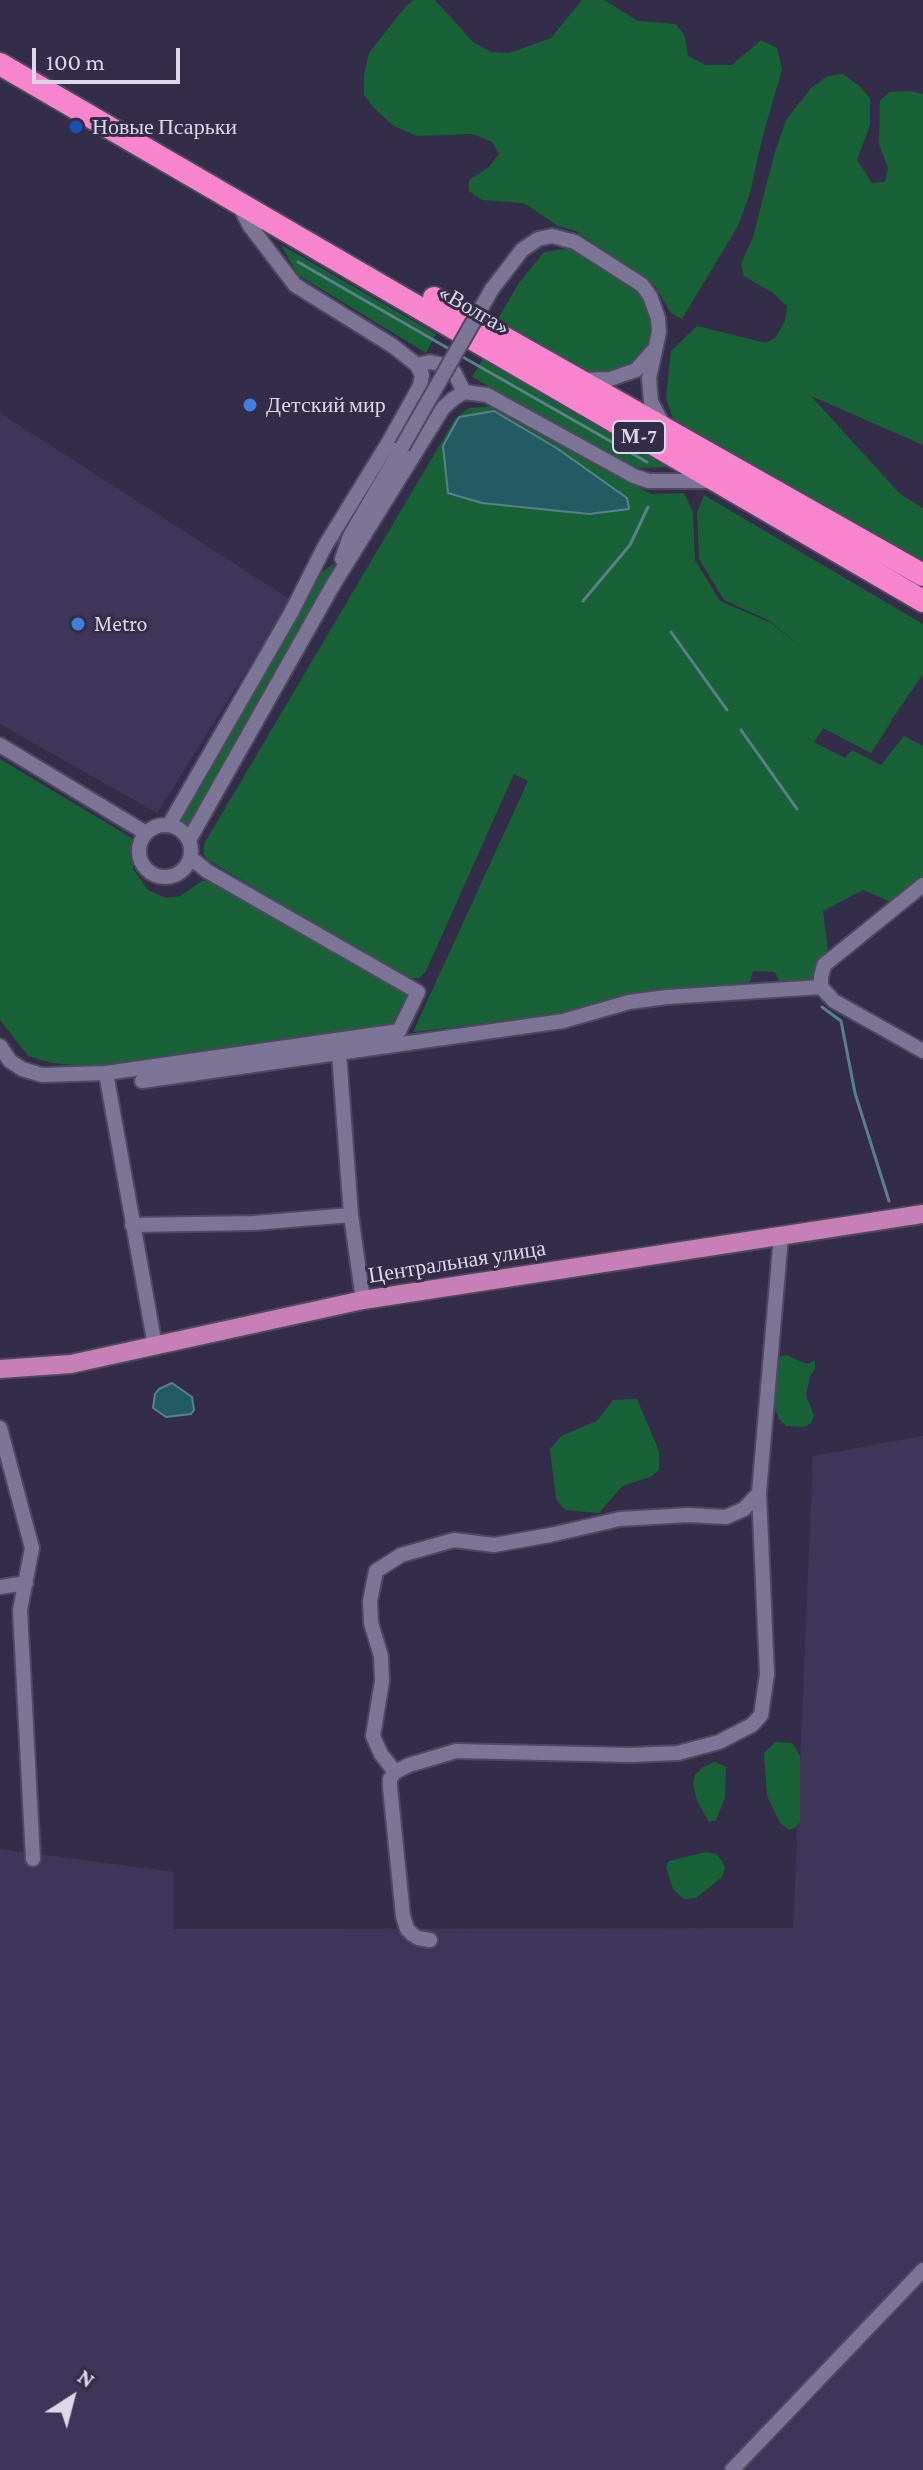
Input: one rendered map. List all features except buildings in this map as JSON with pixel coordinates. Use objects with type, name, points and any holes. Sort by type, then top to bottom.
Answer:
[{"type":"highway","name":"«Волга»","points":[[0,47],[574,380],[923,575]]},
{"type":"highway","name":"«Волга»","points":[[0,64],[923,601]]},
{"type":"main road","name":"Центральная улица","points":[[0,1369],[71,1364],[363,1300],[923,1214]]},
{"type":"street","points":[[169,825],[313,574],[325,546],[420,386],[422,375],[417,365],[393,346],[295,285],[250,226],[237,201]]},
{"type":"street","points":[[333,585],[350,536],[492,289],[522,250],[538,239],[552,236],[565,238],[642,285],[656,309],[659,332],[649,378],[651,402],[667,430]]},
{"type":"street","points":[[574,380],[610,379],[636,370],[656,347]]},
{"type":"street","points":[[417,365],[430,362],[448,366],[464,392]]},
{"type":"street","points":[[189,840],[333,585],[443,408],[464,392],[496,399],[634,476],[663,482],[714,481]]},
{"type":"street","points":[[313,574],[350,536]]},
{"type":"street","points":[[0,745],[146,833]]},
{"type":"street","points":[[160,825],[169,825],[184,833],[189,840],[191,858],[187,866],[173,877],[155,876],[148,872],[139,857],[138,848],[146,833],[160,825]]},
{"type":"street","points":[[0,1046],[10,1061],[22,1069],[42,1075],[106,1073],[399,1031],[418,992],[207,871],[191,858]]},
{"type":"street","points":[[821,987],[824,965],[923,885]]},
{"type":"street","points":[[821,987],[834,1001],[923,1051]]},
{"type":"street","points":[[142,1081],[563,1021],[629,1002],[821,987]]},
{"type":"street","points":[[339,1054],[351,1215],[363,1300]]},
{"type":"street","points":[[106,1073],[155,1346]]},
{"type":"street","points":[[132,1225],[254,1223],[351,1215]]},
{"type":"street","points":[[430,1940],[412,1934],[403,1916],[390,1787],[390,1779],[395,1772],[456,1751],[630,1755],[678,1753],[719,1742],[752,1725],[761,1715],[767,1674],[759,1493],[781,1236]]},
{"type":"street","points":[[0,1428],[32,1548],[20,1610],[20,1634],[33,1859]]},
{"type":"street","points":[[395,1772],[381,1754],[373,1736],[382,1681],[381,1656],[371,1623],[370,1601],[376,1571],[401,1555],[454,1540],[494,1545],[620,1519],[688,1515],[726,1517],[744,1509],[759,1493]]},
{"type":"street","points":[[0,1587],[26,1583]]},
{"type":"street","points":[[732,2470],[923,2270]]},
{"type":"shaded area","points":[[494,411],[558,449],[627,498],[629,509],[589,514],[482,503],[448,493],[443,446],[459,417]]},
{"type":"shaded area","points":[[0,413],[291,600],[157,813],[0,724]]},
{"type":"shaded area","points":[[172,1383],[192,1397],[194,1410],[191,1414],[166,1417],[153,1408],[155,1394]]},
{"type":"shaded area","points":[[923,1436],[923,2470],[0,2470],[0,1849],[174,1872],[174,1929],[793,1928],[813,1456]]},
{"type":"green space","points":[[413,0],[435,0],[473,42],[491,52],[509,53],[551,38],[582,0],[604,0],[638,21],[676,24],[685,36],[688,56],[705,65],[732,65],[761,40],[777,48],[782,69],[750,193],[738,226],[682,319],[671,313],[655,286],[576,231],[558,226],[524,203],[482,200],[469,191],[469,180],[489,167],[499,154],[492,142],[473,134],[417,136],[394,126],[374,108],[364,95],[369,53]]},
{"type":"green space","points":[[843,74],[870,98],[870,125],[857,160],[872,183],[885,182],[888,168],[879,144],[880,100],[890,92],[923,94],[923,445],[811,396],[900,494],[923,508],[923,563],[675,425],[666,398],[671,351],[697,326],[766,343],[775,338],[785,321],[787,306],[773,293],[744,276],[741,264],[753,237],[786,120],[811,88],[828,76]]},
{"type":"green space","points":[[281,245],[436,334],[426,353],[298,275]]},
{"type":"green space","points":[[572,248],[644,296],[654,317],[652,345],[633,365],[611,372],[577,373],[494,325],[519,283],[544,252]]},
{"type":"green space","points":[[483,359],[668,467],[635,468],[472,377]]},
{"type":"green space","points":[[494,406],[651,494],[684,493],[693,512],[695,560],[720,601],[771,623],[801,647],[770,621],[724,600],[699,559],[697,512],[704,495],[923,624],[923,674],[893,718],[890,718],[892,720],[871,753],[823,728],[814,742],[845,758],[852,750],[881,765],[904,736],[923,746],[923,877],[889,901],[863,890],[823,911],[828,951],[816,976],[808,982],[780,983],[775,972],[753,971],[750,982],[641,996],[560,1014],[413,1032],[528,781],[514,774],[426,971],[419,978],[406,978],[204,855],[204,844],[455,419],[469,408]]},
{"type":"green space","points":[[334,563],[329,583],[189,828],[177,820],[318,576]]},
{"type":"green space","points":[[0,759],[130,837],[134,843],[133,869],[148,890],[166,898],[180,896],[202,881],[214,881],[405,994],[409,1000],[399,1028],[103,1068],[52,1063],[28,1056],[0,1020]]},
{"type":"green space","points":[[786,1355],[807,1364],[815,1360],[806,1395],[814,1416],[811,1423],[804,1427],[786,1426],[779,1419],[773,1404],[776,1366],[780,1357]]},
{"type":"green space","points":[[637,1399],[659,1451],[659,1470],[650,1477],[622,1486],[599,1513],[565,1510],[556,1499],[550,1449],[561,1436],[597,1421],[613,1400]]},
{"type":"green space","points":[[775,1742],[792,1743],[800,1756],[800,1821],[789,1830],[780,1823],[767,1796],[764,1753]]},
{"type":"green space","points":[[715,1762],[726,1767],[725,1798],[716,1820],[709,1822],[697,1801],[693,1784],[695,1775],[703,1767]]},
{"type":"green space","points":[[706,1852],[716,1854],[722,1861],[725,1868],[722,1877],[696,1898],[684,1899],[673,1889],[666,1867],[669,1861]]},
{"type":"waterway","points":[[298,262],[451,350]]},
{"type":"waterway","points":[[461,356],[647,462]]},
{"type":"waterway","points":[[583,601],[630,545],[648,507]]},
{"type":"waterway","points":[[671,632],[727,710]]},
{"type":"waterway","points":[[741,730],[797,809]]},
{"type":"waterway","points":[[822,1007],[841,1021],[855,1093],[889,1201]]},
{"type":"place","name":"Новые Псарьки","points":[[76,127]]},
{"type":"place","name":"Детский мир","points":[[250,405]]},
{"type":"place","name":"Metro","points":[[78,624]]}]
